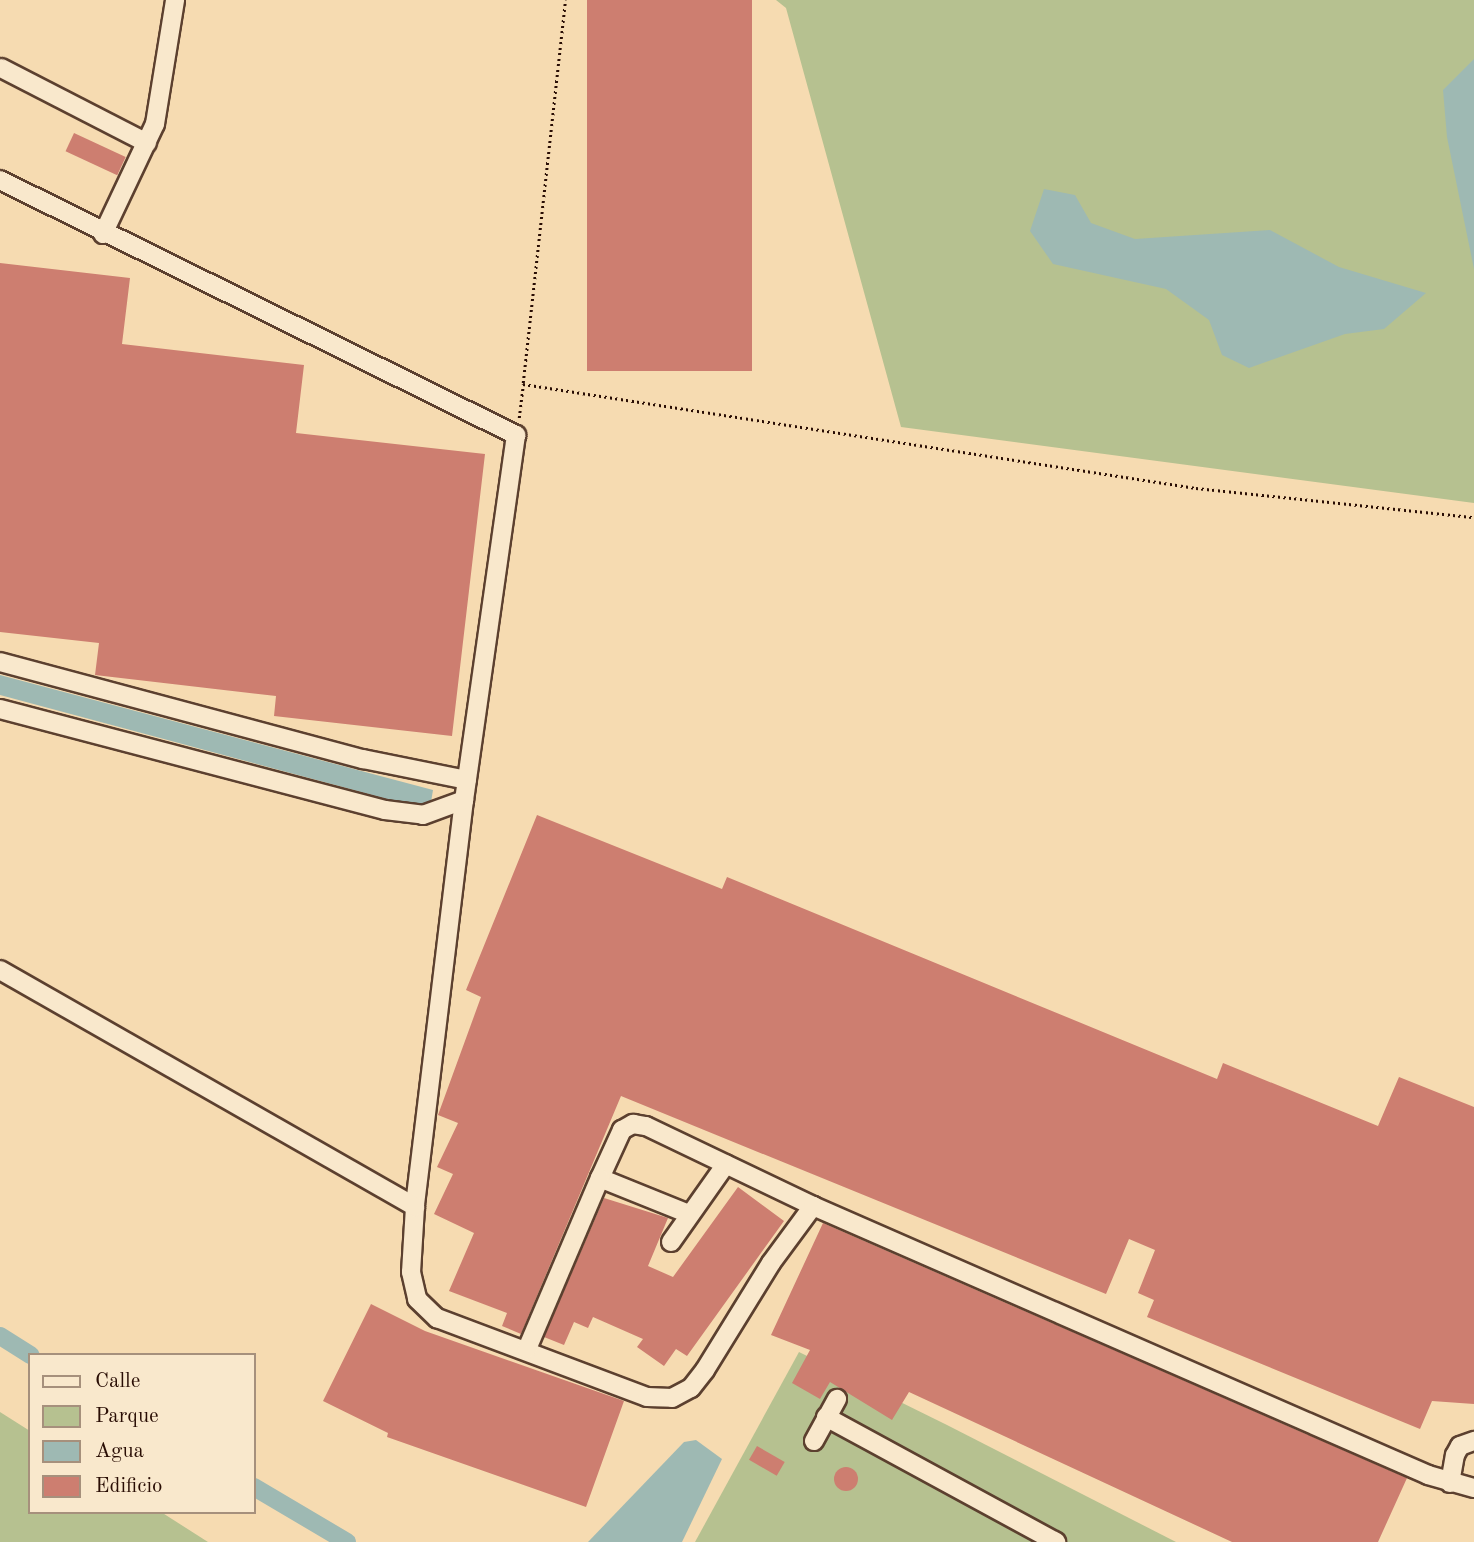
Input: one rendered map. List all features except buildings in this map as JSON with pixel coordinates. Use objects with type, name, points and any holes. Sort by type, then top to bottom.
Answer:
[{"type":"lane","points":[[103,234],[146,144],[158,111],[175,0]]},
{"type":"lane","points":[[0,67],[146,144]]},
{"type":"lane","points":[[0,180],[103,234],[516,435],[464,800],[415,1207],[411,1272],[417,1298],[437,1318],[527,1349],[647,1397],[672,1398],[691,1388],[705,1370],[771,1263],[813,1206]]},
{"type":"lane","points":[[0,662],[363,759],[467,780]]},
{"type":"lane","points":[[0,709],[385,810],[423,815],[464,800]]},
{"type":"lane","points":[[0,970],[415,1207]]},
{"type":"lane","points":[[527,1349],[622,1130],[633,1125],[646,1126],[813,1206],[1450,1483],[1474,1488]]},
{"type":"lane","points":[[671,1242],[726,1164]]},
{"type":"lane","points":[[600,1178],[689,1214]]},
{"type":"lane","points":[[814,1441],[837,1399]]},
{"type":"lane","points":[[826,1418],[1056,1542]]},
{"type":"lane","points":[[1450,1483],[1455,1455],[1460,1446],[1474,1441]]},
{"type":"path","points":[[516,435],[565,0]]},
{"type":"path","points":[[523,384],[1196,488],[1474,517]]},
{"type":"green space","points":[[776,0],[1474,0],[1474,503],[901,427],[786,8]]},
{"type":"green space","points":[[799,1352],[947,1425],[1176,1542],[695,1542]]},
{"type":"green space","points":[[0,1412],[28,1430],[28,1514],[164,1514],[208,1542],[0,1542]]},
{"type":"water","points":[[1474,59],[1474,269],[1447,137],[1443,90]]},
{"type":"water","points":[[1044,189],[1075,195],[1091,223],[1135,239],[1270,230],[1339,267],[1426,293],[1384,329],[1345,334],[1249,368],[1222,355],[1209,320],[1166,289],[1053,264],[1030,231]]},
{"type":"water","points":[[0,675],[433,790],[431,802],[413,806],[0,695]]},
{"type":"water","points":[[696,1440],[722,1459],[682,1542],[588,1542],[684,1442]]},
{"type":"waterway","points":[[0,1336],[28,1353]]},
{"type":"waterway","points":[[256,1488],[347,1542]]}]
